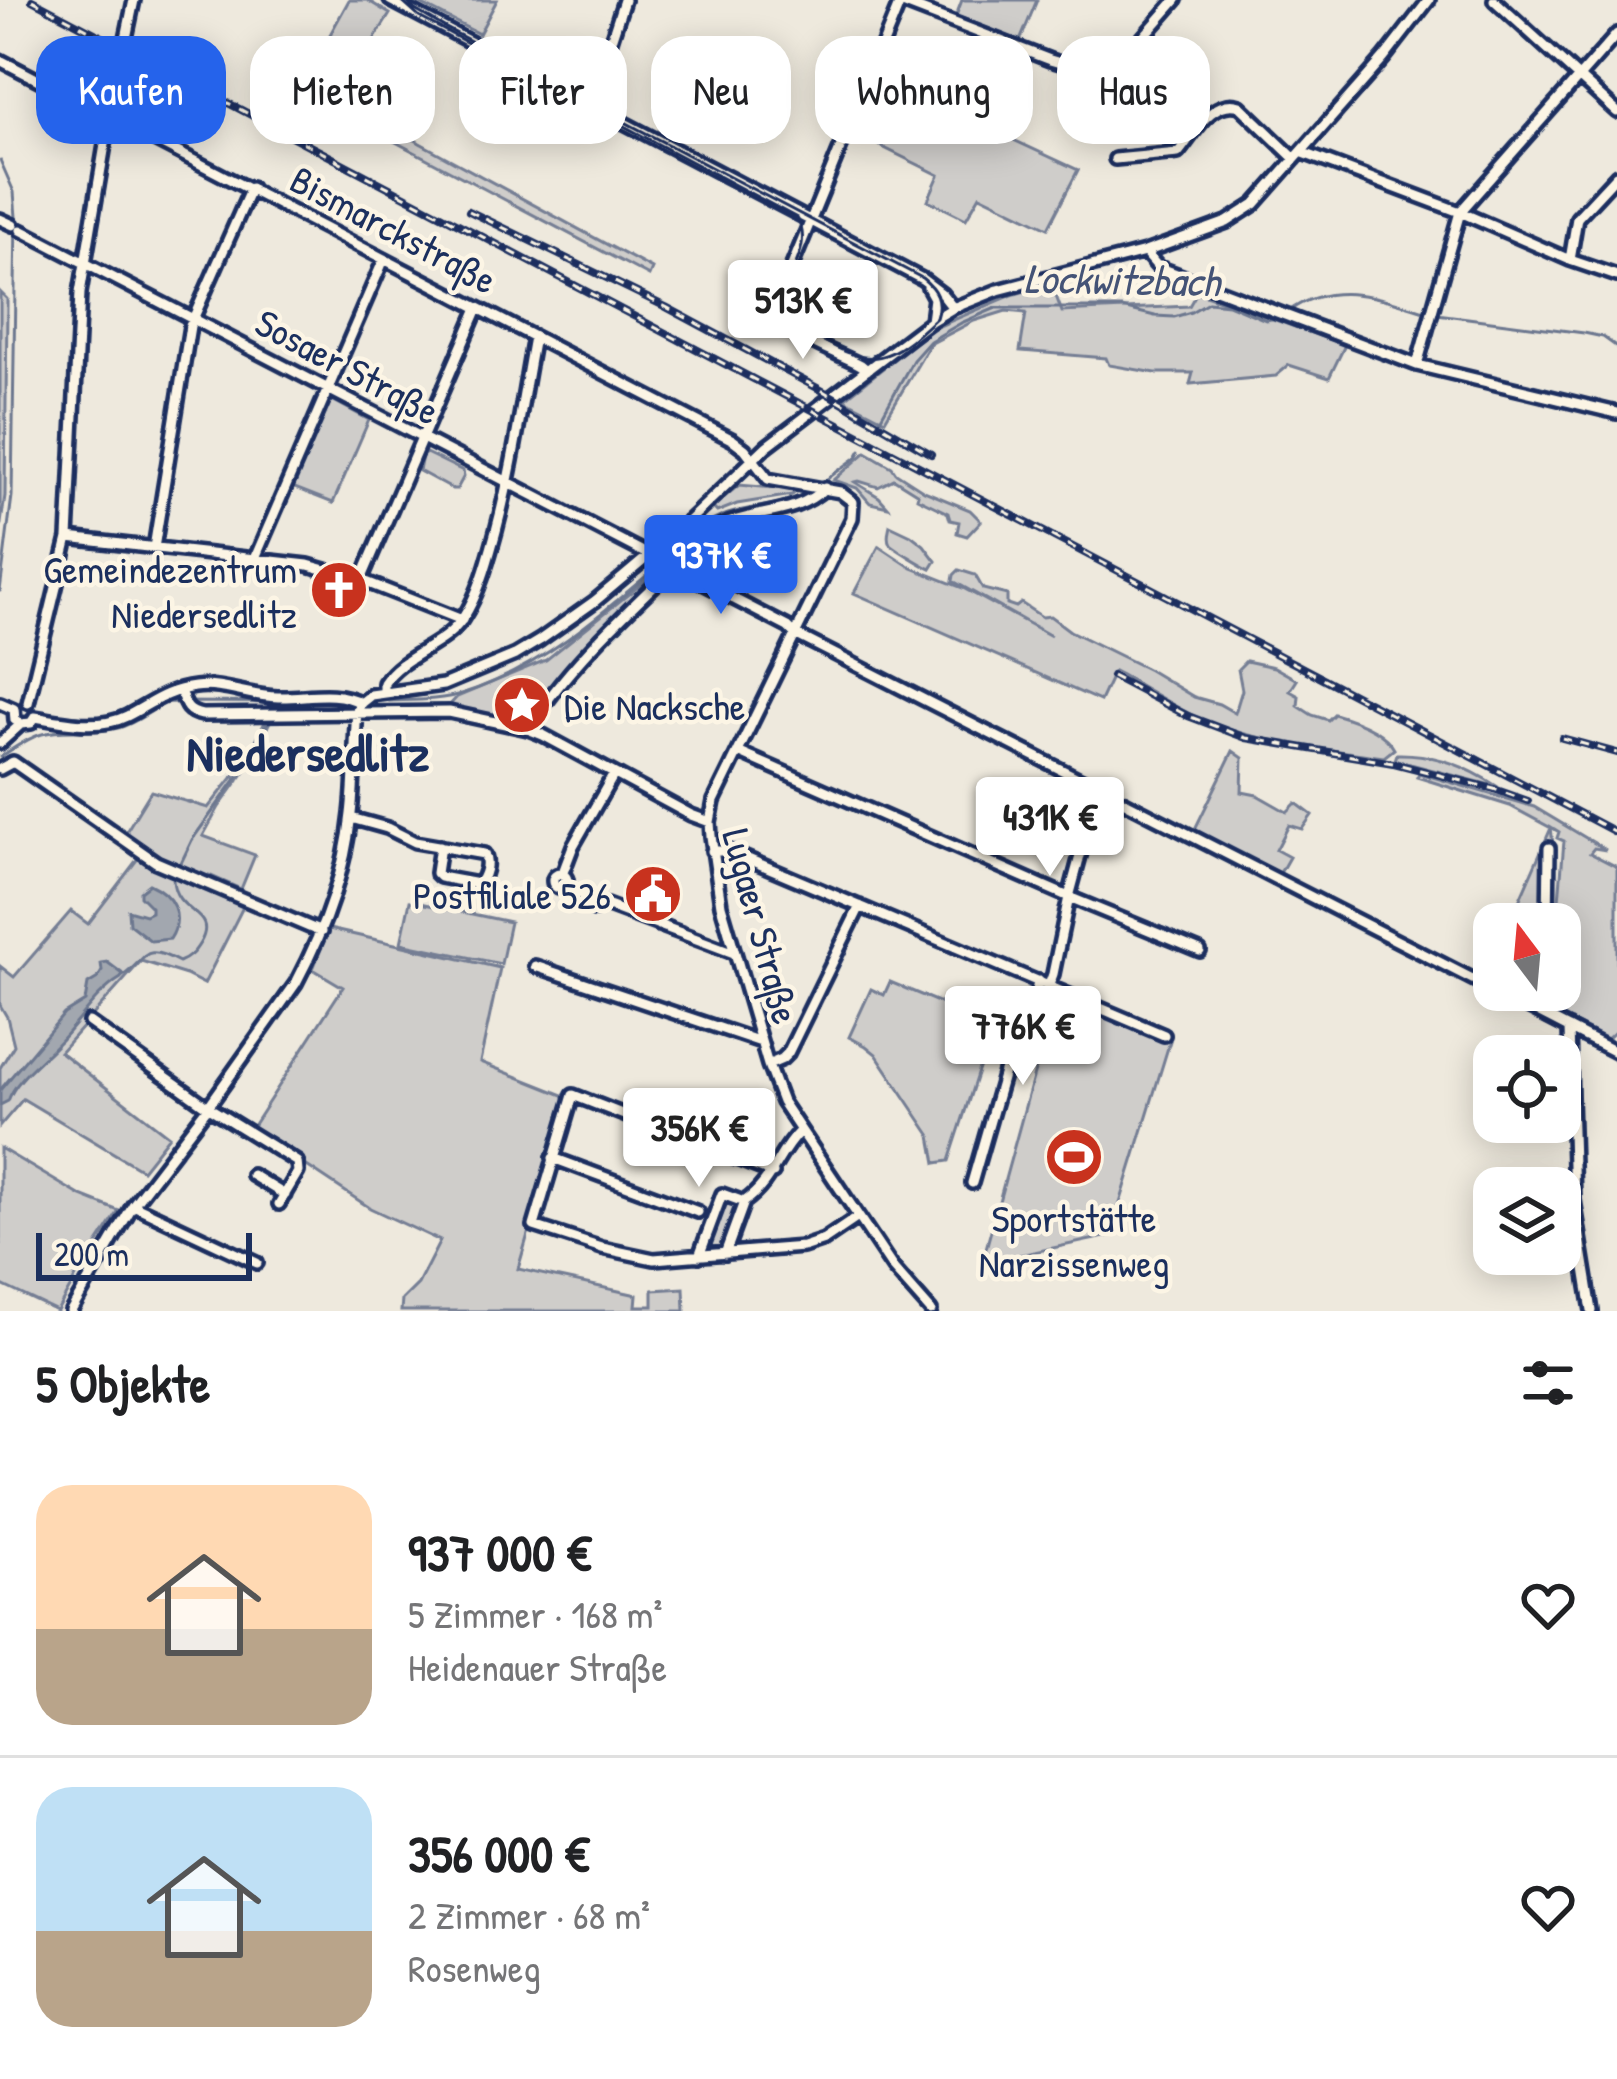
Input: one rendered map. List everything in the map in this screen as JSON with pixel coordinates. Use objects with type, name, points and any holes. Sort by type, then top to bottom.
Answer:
[{"type":"street","points":[[126,36],[134,0]]},
{"type":"street","points":[[390,0],[459,36]]},
{"type":"street","points":[[612,36],[624,0]]},
{"type":"street","points":[[867,370],[787,326],[776,305],[899,1],[1075,66],[1125,58],[1176,0]]},
{"type":"street","points":[[70,1311],[133,1204],[296,982],[321,932],[342,867],[351,818],[359,707],[371,695],[443,685],[515,655],[653,557],[767,446],[957,306],[1013,285],[1145,252],[1237,218],[1255,204],[1371,73],[1429,0]]},
{"type":"street","points":[[1494,0],[1617,112]]},
{"type":"street","points":[[1417,365],[1460,212],[1617,34]]},
{"type":"street","name":"Bismarckstraße","points":[[0,60],[36,78]]},
{"type":"street","points":[[1115,159],[1178,153],[1213,111],[1232,102],[1298,155],[1460,212],[1617,276]]},
{"type":"street","points":[[627,125],[953,294],[957,306]]},
{"type":"street","points":[[28,703],[68,538],[80,292],[105,144]]},
{"type":"street","name":"Bismarckstraße","points":[[166,144],[733,440],[768,479],[824,488]]},
{"type":"street","points":[[1570,260],[1577,218],[1617,175]]},
{"type":"street","points":[[154,548],[193,318],[251,188]]},
{"type":"street","name":"Sosaer Straße","points":[[0,219],[795,634],[1473,979]]},
{"type":"street","points":[[1145,252],[1158,267],[1417,365],[1617,413]]},
{"type":"street","points":[[255,558],[384,259]]},
{"type":"street","points":[[922,279],[934,298],[931,321]]},
{"type":"street","points":[[361,580],[478,308]]},
{"type":"street","points":[[384,692],[384,683],[396,669],[462,620],[486,568],[508,484],[534,337]]},
{"type":"street","points":[[528,729],[590,650],[694,545],[723,525],[787,509],[824,488],[849,497],[854,513],[715,801],[710,822]]},
{"type":"street","points":[[68,538],[308,565],[361,580],[462,620]]},
{"type":"street","points":[[35,717],[107,723],[158,697],[182,697],[207,686],[271,697],[339,695],[359,707]]},
{"type":"street","points":[[182,697],[192,713],[202,716],[359,707]]},
{"type":"street","points":[[0,703],[14,709]]},
{"type":"street","points":[[28,703],[35,717],[21,724],[13,716],[14,709],[28,703]]},
{"type":"street","name":"Lugaer Straße","points":[[359,707],[449,712],[528,729],[710,822],[717,889],[782,1102],[892,1268],[931,1311]]},
{"type":"street","points":[[0,743],[21,724]]},
{"type":"street","points":[[738,752],[1200,950]]},
{"type":"street","points":[[0,769],[14,762],[156,862],[321,932]]},
{"type":"street","points":[[614,774],[573,846],[562,881],[595,906],[607,905],[734,953]]},
{"type":"street","points":[[959,1168],[973,1178],[1010,1051],[1053,974],[1098,789]]},
{"type":"street","points":[[351,818],[387,827],[415,842],[440,846],[484,854],[483,880],[478,884],[440,878],[436,873],[440,846]]},
{"type":"street","points":[[1548,903],[1549,848]]},
{"type":"street","points":[[712,851],[729,851],[1164,1035]]},
{"type":"street","points":[[768,1065],[788,1053],[860,907]]},
{"type":"street","points":[[535,966],[761,1042]]},
{"type":"street","name":"Sosaer Straße","points":[[1537,1011],[1617,1052]]},
{"type":"street","points":[[1547,1011],[1547,1016]]},
{"type":"street","points":[[89,1022],[208,1107],[297,1162],[298,1172],[282,1200],[252,1175]]},
{"type":"street","points":[[1569,1028],[1574,1200],[1592,1311]]},
{"type":"street","points":[[773,1173],[573,1095],[533,1226],[654,1259],[814,1244],[858,1217]]},
{"type":"street","points":[[724,1254],[744,1202],[773,1173],[786,1144],[800,1131]]},
{"type":"street","points":[[553,1158],[706,1215]]},
{"type":"street","points":[[699,1256],[706,1215],[722,1194],[744,1202]]},
{"type":"street","points":[[133,1204],[257,1263]]},
{"type":"shaded area","points":[[349,0],[367,0],[390,14],[376,36],[329,36]]},
{"type":"shaded area","points":[[413,0],[497,0],[479,34]]},
{"type":"shaded area","points":[[962,0],[1037,0],[1022,36],[1007,36],[956,16]]},
{"type":"shaded area","points":[[399,144],[422,144],[652,269],[649,276]]},
{"type":"shaded area","points":[[876,144],[1022,144],[1078,170],[1048,228],[980,195],[966,219],[928,200],[939,175]]},
{"type":"shaded area","points":[[1051,283],[1062,312],[1189,306],[1197,292],[1345,345],[1329,378],[1289,365],[1276,376],[1190,384],[1193,373],[1156,373],[1109,365],[1106,358],[1020,351],[1026,313],[1006,311],[930,344],[885,420],[844,399],[932,329]]},
{"type":"shaded area","points":[[0,292],[7,306],[5,496],[0,530]]},
{"type":"shaded area","points":[[332,400],[369,420],[333,503],[292,487]]},
{"type":"shaded area","points":[[866,452],[924,491],[970,510],[981,521],[967,536],[957,533],[959,522],[950,520],[948,513],[917,498],[918,494],[894,479],[878,487],[855,482],[888,507],[870,503],[857,488],[834,480]]},
{"type":"shaded area","points":[[426,453],[463,471],[457,489],[419,471]]},
{"type":"shaded area","points":[[739,485],[798,490],[717,512],[712,507]]},
{"type":"shaded area","points":[[890,525],[924,545],[936,561],[931,569],[890,544]]},
{"type":"shaded area","points":[[879,546],[912,568],[963,588],[1051,636],[953,581],[959,570],[975,575],[983,589],[1007,595],[1007,604],[1016,607],[1021,603],[1042,617],[1050,616],[1194,697],[1235,713],[1242,690],[1238,669],[1246,661],[1274,667],[1297,680],[1290,691],[1299,696],[1298,706],[1328,720],[1334,714],[1360,723],[1383,736],[1394,749],[1384,757],[1235,732],[1189,713],[1114,671],[1100,701],[854,593]]},
{"type":"shaded area","points":[[656,572],[659,576],[524,721],[448,707],[457,697],[546,660]]},
{"type":"shaded area","points":[[272,717],[250,764],[203,836],[255,855],[241,889],[175,866],[124,835],[151,791],[208,808],[245,762],[267,718]]},
{"type":"shaded area","points":[[1233,751],[1243,758],[1242,792],[1287,812],[1296,803],[1312,815],[1302,829],[1289,825],[1276,850],[1289,857],[1280,873],[1194,831]]},
{"type":"shaded area","points":[[1397,754],[1450,762],[1498,787],[1395,760]]},
{"type":"shaded area","points":[[1419,773],[1534,807],[1606,850],[1594,848],[1590,853],[1617,867],[1617,1030],[1607,1039],[1554,1012],[1581,1011],[1581,903],[1559,903],[1564,841],[1557,838],[1559,832],[1551,827],[1553,845],[1546,848],[1546,903],[1518,903],[1551,828],[1510,806],[1417,777]]},
{"type":"shaded area","points":[[139,857],[244,905],[204,984],[141,961],[60,1052],[169,1136],[142,1170],[23,1099],[0,1126],[0,1068],[14,1045],[0,1005],[0,966],[14,977],[71,911],[88,924]]},
{"type":"shaded area","points":[[149,884],[174,907],[176,922],[170,939],[151,941],[129,924],[128,910],[151,912],[140,896]]},
{"type":"shaded area","points":[[410,901],[510,922],[501,964],[401,943]]},
{"type":"shaded area","points":[[329,929],[500,968],[480,1062],[563,1095],[566,1103],[518,1269],[637,1295],[636,1306],[653,1306],[653,1290],[684,1288],[685,1311],[401,1311],[402,1300],[418,1284],[440,1241],[370,1208],[251,1129],[343,987],[313,969]]},
{"type":"shaded area","points":[[101,963],[123,974],[121,978],[94,1001],[0,1105],[0,1090],[64,1014],[85,1001],[88,984],[98,978]]},
{"type":"shaded area","points":[[890,982],[993,1025],[949,1161],[936,1163],[931,1136],[876,1054],[849,1037],[871,989],[884,995]]},
{"type":"shaded area","name":"Sportstätte Narzissenweg","points":[[1056,994],[1075,1003],[1066,1028],[1090,1037],[1100,1013],[1170,1041],[1110,1236],[982,1263]]},
{"type":"shaded area","points":[[0,1148],[81,1196],[119,1211],[57,1311],[0,1284]]},
{"type":"shaded area","points":[[724,1199],[737,1202],[737,1208],[723,1247],[708,1248]]},
{"type":"waterway","points":[[0,160],[14,192],[16,217],[12,496],[0,591]]},
{"type":"waterway","name":"Lockwitzbach","points":[[1289,311],[1323,296],[1357,294],[1428,312]]},
{"type":"waterway","name":"Lockwitzbach","points":[[880,419],[913,360],[930,341],[996,308],[1122,308],[1174,317],[1208,302],[1228,304],[1266,320],[1281,317]]},
{"type":"waterway","name":"Lockwitzbach","points":[[1437,314],[1584,333],[1603,337],[1617,347]]},
{"type":"waterway","name":"Lockwitzbach","points":[[819,485],[861,450]]},
{"type":"waterway","name":"Lockwitzbach","points":[[666,559],[719,518],[811,490]]},
{"type":"waterway","name":"Lockwitzbach","points":[[389,701],[455,696],[518,670],[591,622],[659,565]]},
{"type":"waterway","name":"Lockwitzbach","points":[[0,757],[42,734],[125,726],[169,702],[339,703]]},
{"type":"waterway","points":[[180,865],[192,840],[249,761],[269,719]]},
{"type":"waterway","points":[[123,976],[146,955],[158,953],[179,962],[200,943],[204,925],[181,900],[173,880]]},
{"type":"tram line","points":[[400,0],[419,17],[797,218],[801,250],[781,303],[791,319],[810,333],[852,354],[880,357],[905,344],[936,318],[936,295],[922,278],[446,28],[405,0]]},
{"type":"railway","points":[[32,0],[1617,833]]},
{"type":"railway","points":[[469,211],[666,307],[931,454]]},
{"type":"railway","points":[[1112,676],[1188,716],[1246,738],[1393,763],[1528,801]]},
{"type":"railway","points":[[1562,738],[1617,753]]},
{"type":"place","name":"Gemeindezentrum Niedersedlitz","points":[[339,590]]},
{"type":"place","name":"Die Nacksche","points":[[522,705]]},
{"type":"place","name":"Postfiliale 526","points":[[653,894]]},
{"type":"place","name":"Sportstätte Narzissenweg","points":[[1074,1157]]},
{"type":"district","name":"Niedersedlitz","points":[[308,752]]}]
